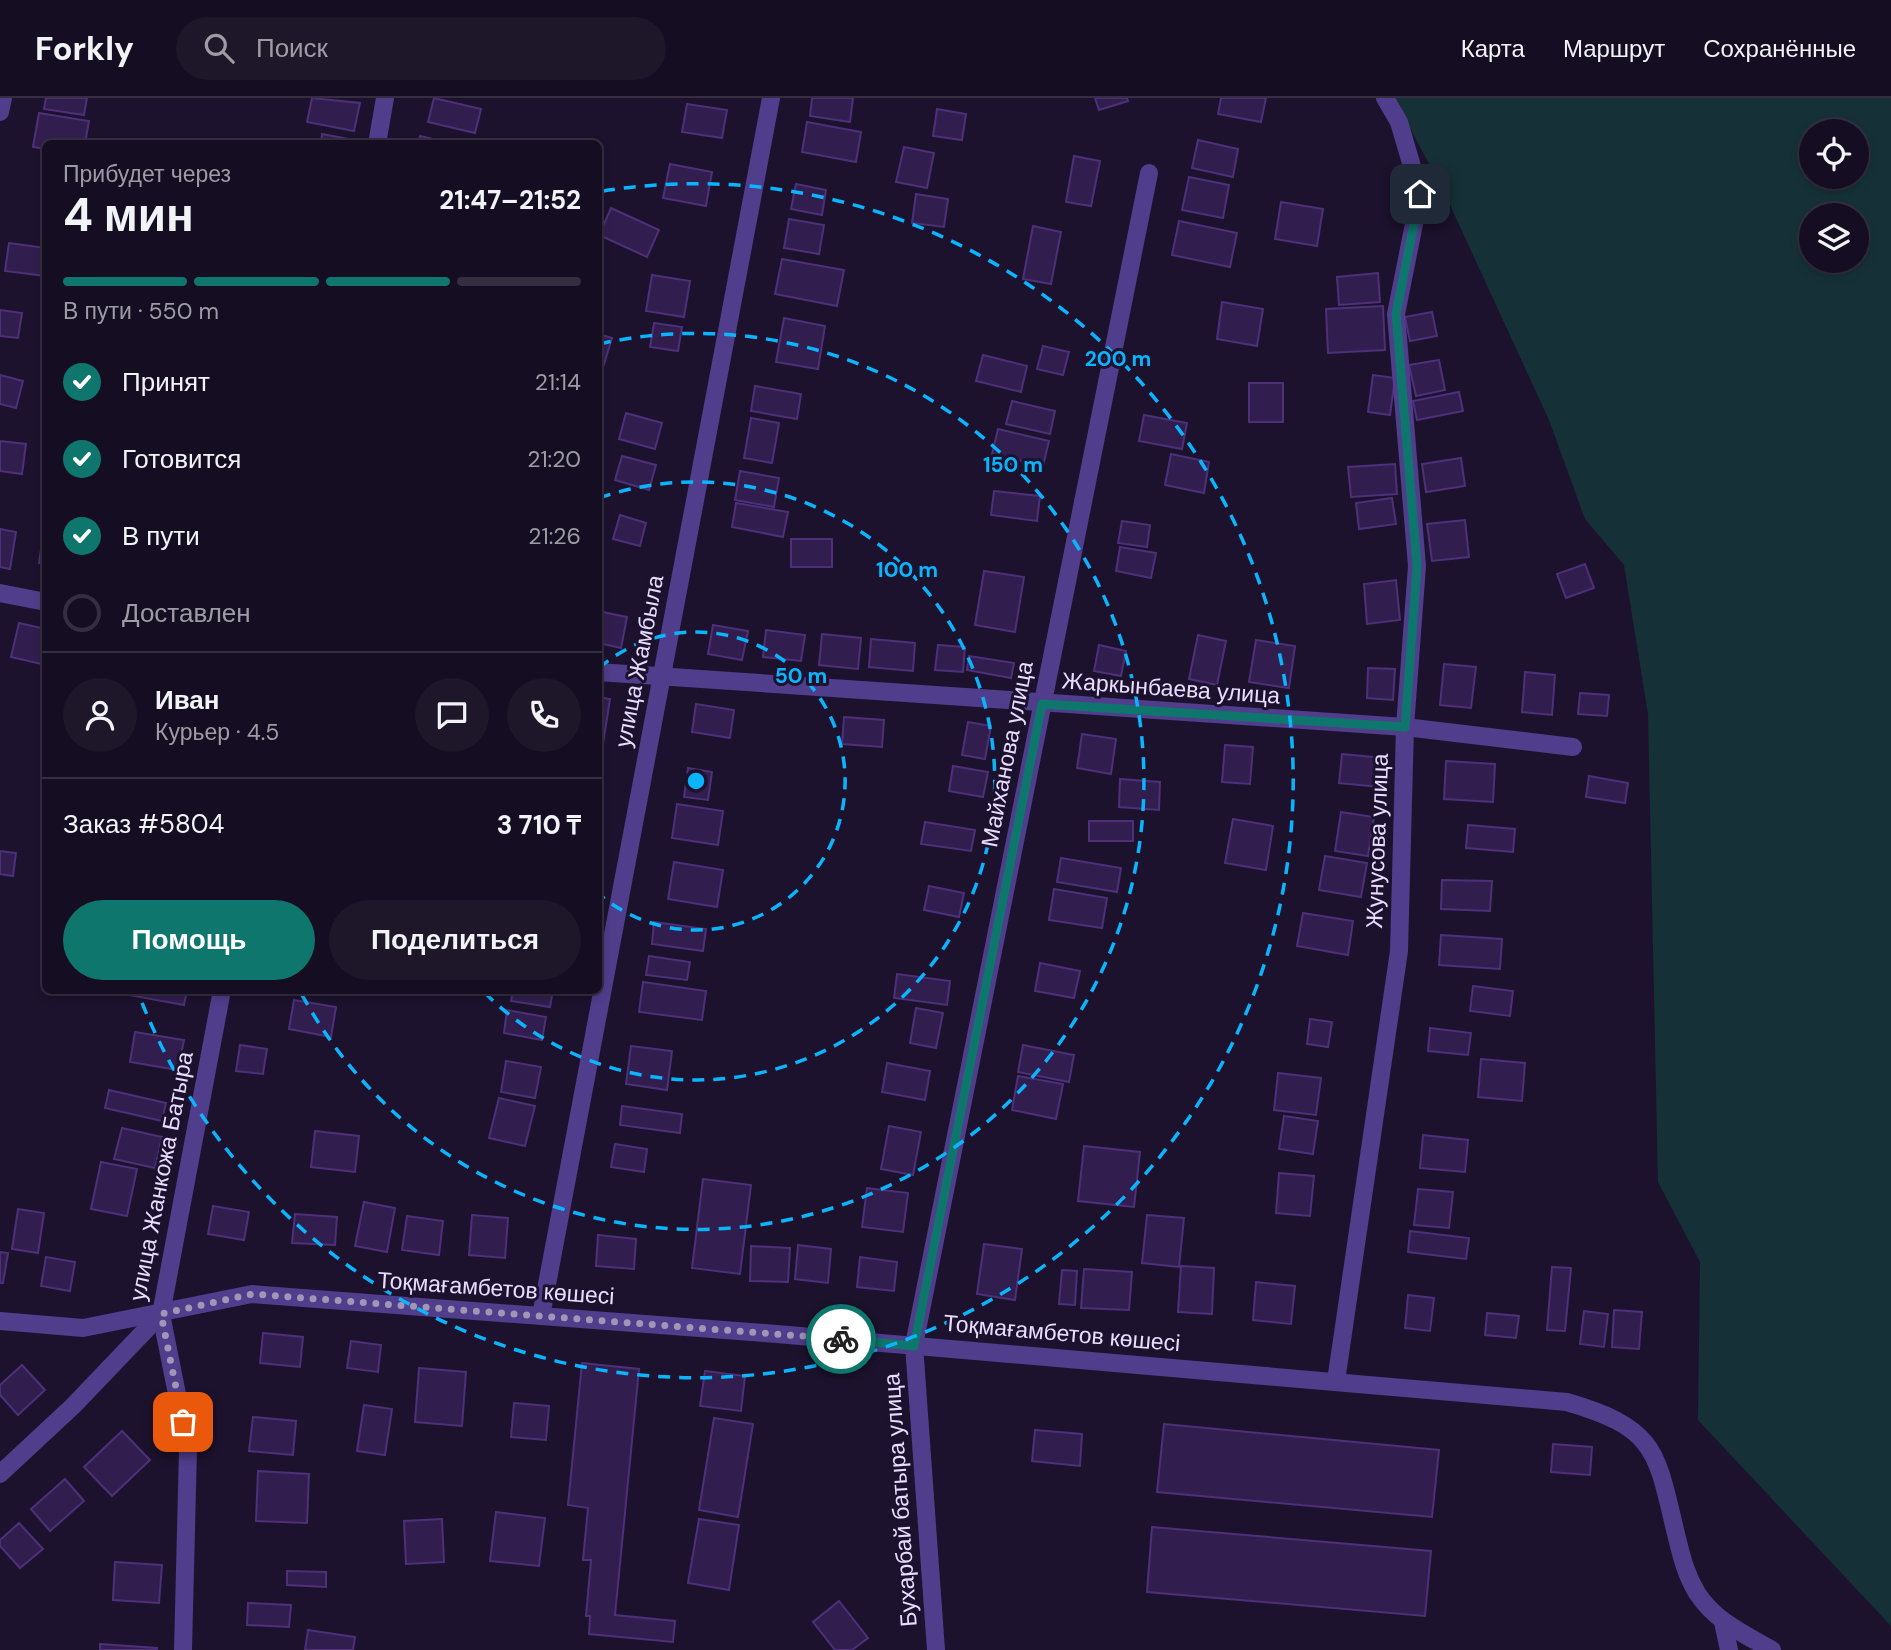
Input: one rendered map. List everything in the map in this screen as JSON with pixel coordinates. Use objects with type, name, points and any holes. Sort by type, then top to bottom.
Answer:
[{"type":"street","points":[[0,112],[3,98]]},
{"type":"street","points":[[378,140],[385,98]]},
{"type":"street","name":"улица Жамбыла","points":[[602,991],[771,98]]},
{"type":"street","name":"Жунусова улица","points":[[1336,1381],[1399,951],[1405,727],[1417,566],[1396,314],[1420,194],[1399,122],[1385,98]]},
{"type":"street","name":"Майханова улица","points":[[914,1346],[1149,173]]},
{"type":"street","points":[[0,593],[42,601]]},
{"type":"street","name":"Жаркынбаева улица","points":[[602,672],[1405,727],[1573,747]]},
{"type":"street","name":"улица Жанкожа Батыра","points":[[0,1474],[73,1406],[161,1314],[221,994]]},
{"type":"street","name":"улица Жамбыла","points":[[541,1316],[601,994]]},
{"type":"street","name":"Тоқмағамбетов көшесі","points":[[0,1321],[83,1328],[252,1294],[914,1346],[1567,1402],[1603,1413],[1640,1435],[1658,1462],[1686,1573],[1698,1595],[1723,1622],[1772,1650]]},
{"type":"street","points":[[161,1314],[188,1449],[183,1650]]},
{"type":"street","name":"Бухарбай батыра улица","points":[[914,1346],[935,1650]]},
{"type":"street","points":[[1723,1622],[1729,1650]]},
{"type":"green space","points":[[1394,98],[1891,98],[1891,1626],[1698,1420],[1700,1262],[1658,1182],[1648,714],[1624,565],[1585,519],[1549,420],[1444,192]]},
{"type":"building","points":[[46,98],[87,98],[84,115],[44,109]]},
{"type":"building","points":[[312,98],[360,103],[354,131],[307,122]]},
{"type":"building","points":[[434,98],[481,109],[475,133],[428,122]]},
{"type":"building","points":[[812,98],[853,98],[850,122],[810,116]]},
{"type":"building","points":[[1095,98],[1127,98],[1128,101],[1099,110]]},
{"type":"building","points":[[1221,98],[1266,98],[1261,122],[1218,114]]},
{"type":"building","points":[[687,104],[727,110],[722,138],[682,132]]},
{"type":"building","points":[[937,109],[966,114],[962,140],[933,136]]},
{"type":"building","points":[[39,113],[89,121],[86,140],[42,140],[42,148],[33,147]]},
{"type":"building","points":[[807,122],[861,132],[856,162],[802,152]]},
{"type":"building","points":[[322,134],[349,139],[349,140],[321,140]]},
{"type":"building","points":[[420,136],[437,140],[419,140]]},
{"type":"building","points":[[1198,140],[1238,149],[1233,177],[1192,168]]},
{"type":"building","points":[[904,147],[934,153],[927,188],[896,182]]},
{"type":"building","points":[[1074,156],[1100,161],[1091,206],[1066,202]]},
{"type":"building","points":[[670,164],[712,172],[706,206],[663,198]]},
{"type":"building","points":[[1189,177],[1229,185],[1223,218],[1182,210]]},
{"type":"building","points":[[796,184],[826,190],[822,215],[791,209]]},
{"type":"building","points":[[916,194],[948,199],[944,227],[912,223]]},
{"type":"building","points":[[1281,202],[1323,209],[1317,246],[1275,239]]},
{"type":"building","points":[[611,208],[659,230],[647,257],[602,236],[602,228]]},
{"type":"building","points":[[789,219],[824,225],[819,254],[784,248]]},
{"type":"building","points":[[1179,221],[1237,233],[1230,267],[1172,255]]},
{"type":"building","points":[[1033,226],[1061,232],[1051,284],[1023,279]]},
{"type":"building","points":[[9,243],[42,247],[42,276],[5,271]]},
{"type":"building","points":[[782,259],[844,270],[837,306],[775,294]]},
{"type":"building","points":[[1378,273],[1380,302],[1339,305],[1337,277]]},
{"type":"building","points":[[652,275],[690,281],[684,317],[646,311]]},
{"type":"building","points":[[1222,302],[1263,309],[1257,346],[1217,339]]},
{"type":"building","points":[[1383,306],[1385,350],[1328,353],[1326,309]]},
{"type":"building","points":[[0,310],[22,313],[18,338],[0,336]]},
{"type":"building","points":[[1432,312],[1437,336],[1410,341],[1405,317]]},
{"type":"building","points":[[784,318],[825,326],[818,369],[776,362]]},
{"type":"building","points":[[654,323],[682,327],[678,351],[650,347]]},
{"type":"building","points":[[602,335],[612,338],[602,371]]},
{"type":"building","points":[[1043,346],[1069,352],[1063,375],[1037,369]]},
{"type":"building","points":[[983,355],[1027,366],[1021,392],[976,381]]},
{"type":"building","points":[[1439,360],[1445,390],[1416,396],[1409,365]]},
{"type":"building","points":[[0,375],[23,381],[16,408],[0,404]]},
{"type":"building","points":[[1373,375],[1395,378],[1390,415],[1368,412]]},
{"type":"building","points":[[1249,383],[1283,383],[1283,422],[1249,422]]},
{"type":"building","points":[[755,386],[801,394],[797,419],[751,411]]},
{"type":"building","points":[[1459,392],[1463,411],[1417,420],[1413,401]]},
{"type":"building","points":[[1012,401],[1055,411],[1050,434],[1006,424]]},
{"type":"building","points":[[626,413],[662,423],[655,449],[619,439]]},
{"type":"building","points":[[1144,415],[1187,423],[1182,449],[1139,441]]},
{"type":"building","points":[[751,418],[779,423],[772,463],[744,458]]},
{"type":"building","points":[[998,429],[1049,441],[1043,466],[992,454]]},
{"type":"building","points":[[0,441],[26,444],[22,474],[0,471]]},
{"type":"building","points":[[1171,454],[1209,462],[1204,493],[1165,485]]},
{"type":"building","points":[[622,456],[656,465],[649,490],[615,480]]},
{"type":"building","points":[[1461,458],[1465,486],[1426,492],[1422,464]]},
{"type":"building","points":[[1395,464],[1397,494],[1351,497],[1348,467]]},
{"type":"building","points":[[740,471],[779,478],[774,507],[735,500]]},
{"type":"building","points":[[994,491],[1040,496],[1037,521],[991,515]]},
{"type":"building","points":[[1392,498],[1396,524],[1359,529],[1356,503]]},
{"type":"building","points":[[736,503],[788,512],[783,537],[732,527]]},
{"type":"building","points":[[620,515],[646,523],[640,546],[613,539]]},
{"type":"building","points":[[1465,520],[1469,557],[1432,561],[1427,524]]},
{"type":"building","points":[[1122,521],[1150,525],[1147,547],[1118,543]]},
{"type":"building","points":[[0,529],[16,532],[10,569],[0,567]]},
{"type":"building","points":[[791,539],[832,539],[832,567],[791,567]]},
{"type":"building","points":[[1120,547],[1156,553],[1151,578],[1116,571]]},
{"type":"building","points":[[1585,564],[1594,588],[1566,598],[1557,574]]},
{"type":"building","points":[[984,571],[1024,577],[1015,632],[975,625]]},
{"type":"building","points":[[1396,580],[1400,620],[1367,624],[1364,584]]},
{"type":"building","points":[[602,612],[627,617],[621,648],[602,644]]},
{"type":"building","points":[[19,623],[42,628],[42,664],[11,657]]},
{"type":"building","points":[[713,625],[748,631],[742,660],[708,654]]},
{"type":"building","points":[[766,630],[805,635],[801,661],[763,657]]},
{"type":"building","points":[[822,634],[861,638],[858,669],[819,665]]},
{"type":"building","points":[[1198,635],[1226,641],[1217,685],[1189,679]]},
{"type":"building","points":[[871,639],[915,643],[913,671],[869,667]]},
{"type":"building","points":[[1256,640],[1295,646],[1289,688],[1249,682]]},
{"type":"building","points":[[938,645],[965,647],[963,672],[935,670]]},
{"type":"building","points":[[1099,645],[1126,651],[1121,676],[1094,671]]},
{"type":"building","points":[[969,656],[1014,663],[1011,678],[967,670]]},
{"type":"building","points":[[1444,664],[1476,667],[1471,708],[1440,705]]},
{"type":"building","points":[[1368,668],[1395,669],[1393,700],[1367,698]]},
{"type":"building","points":[[1525,672],[1555,675],[1552,715],[1522,712]]},
{"type":"building","points":[[1580,693],[1609,695],[1607,716],[1578,714]]},
{"type":"building","points":[[602,698],[610,699],[602,744]]},
{"type":"building","points":[[696,704],[734,710],[730,738],[692,732]]},
{"type":"building","points":[[844,717],[884,720],[882,747],[842,744]]},
{"type":"building","points":[[968,722],[991,726],[985,759],[962,755]]},
{"type":"building","points":[[1082,734],[1116,739],[1111,774],[1077,768]]},
{"type":"building","points":[[1225,745],[1253,747],[1250,784],[1222,782]]},
{"type":"building","points":[[1342,754],[1383,758],[1380,787],[1339,783]]},
{"type":"building","points":[[1446,761],[1495,764],[1493,802],[1444,799]]},
{"type":"building","points":[[953,766],[988,772],[983,797],[949,791]]},
{"type":"building","points":[[688,768],[712,772],[708,800],[684,797]]},
{"type":"building","points":[[1589,776],[1628,783],[1625,803],[1586,797]]},
{"type":"building","points":[[1120,779],[1160,782],[1159,810],[1119,807]]},
{"type":"building","points":[[677,804],[723,811],[718,845],[672,838]]},
{"type":"building","points":[[1341,812],[1374,817],[1368,856],[1335,851]]},
{"type":"building","points":[[1233,819],[1273,826],[1266,870],[1225,863]]},
{"type":"building","points":[[1089,821],[1133,821],[1133,841],[1089,841]]},
{"type":"building","points":[[925,822],[975,830],[971,851],[921,844]]},
{"type":"building","points":[[1468,825],[1515,829],[1513,852],[1466,848]]},
{"type":"building","points":[[0,851],[16,853],[13,876],[0,874]]},
{"type":"building","points":[[1325,856],[1367,863],[1361,897],[1319,890]]},
{"type":"building","points":[[1061,858],[1121,868],[1117,892],[1057,882]]},
{"type":"building","points":[[674,862],[723,870],[717,907],[668,899]]},
{"type":"building","points":[[1442,880],[1492,881],[1490,911],[1441,909]]},
{"type":"building","points":[[929,886],[964,893],[959,917],[924,910]]},
{"type":"building","points":[[1054,889],[1107,898],[1102,928],[1049,920]]},
{"type":"building","points":[[1303,913],[1353,921],[1348,955],[1297,946]]},
{"type":"building","points":[[654,922],[706,929],[703,951],[652,944]]},
{"type":"building","points":[[1441,935],[1502,939],[1500,969],[1439,965]]},
{"type":"building","points":[[649,956],[690,962],[687,980],[646,975]]},
{"type":"building","points":[[1040,963],[1080,971],[1074,998],[1035,991]]},
{"type":"building","points":[[897,974],[950,981],[947,1005],[894,998]]},
{"type":"building","points":[[643,982],[706,991],[702,1020],[639,1012]]},
{"type":"building","points":[[1473,986],[1513,991],[1510,1016],[1470,1011]]},
{"type":"building","points":[[129,994],[186,994],[184,1005]]},
{"type":"building","points":[[512,994],[552,994],[550,1007],[511,1001]]},
{"type":"building","points":[[294,1000],[336,1007],[331,1037],[289,1029]]},
{"type":"building","points":[[916,1008],[943,1013],[936,1048],[910,1043]]},
{"type":"building","points":[[507,1010],[546,1017],[542,1040],[504,1033]]},
{"type":"building","points":[[1310,1019],[1332,1022],[1328,1047],[1307,1044]]},
{"type":"building","points":[[1430,1028],[1471,1033],[1468,1055],[1428,1051]]},
{"type":"building","points":[[135,1032],[184,1040],[178,1070],[130,1062]]},
{"type":"building","points":[[240,1045],[267,1049],[263,1074],[236,1071]]},
{"type":"building","points":[[1023,1045],[1074,1055],[1069,1082],[1018,1072]]},
{"type":"building","points":[[631,1046],[672,1051],[667,1090],[626,1084]]},
{"type":"building","points":[[1481,1059],[1525,1063],[1522,1101],[1478,1097]]},
{"type":"building","points":[[506,1061],[541,1067],[535,1098],[501,1092]]},
{"type":"building","points":[[887,1063],[930,1071],[925,1100],[882,1092]]},
{"type":"building","points":[[1278,1073],[1321,1078],[1316,1115],[1274,1110]]},
{"type":"building","points":[[1018,1076],[1063,1084],[1056,1119],[1012,1110]]},
{"type":"building","points":[[109,1090],[166,1103],[162,1121],[105,1108]]},
{"type":"building","points":[[499,1098],[535,1106],[525,1146],[489,1138]]},
{"type":"building","points":[[622,1106],[682,1114],[680,1133],[620,1125]]},
{"type":"building","points":[[1284,1116],[1318,1121],[1313,1154],[1279,1149]]},
{"type":"building","points":[[889,1126],[921,1132],[913,1175],[881,1169]]},
{"type":"building","points":[[122,1128],[162,1137],[155,1168],[114,1159]]},
{"type":"building","points":[[315,1131],[359,1136],[355,1172],[311,1167]]},
{"type":"building","points":[[1423,1135],[1468,1140],[1465,1172],[1420,1168]]},
{"type":"building","points":[[615,1144],[647,1149],[644,1172],[611,1167]]},
{"type":"building","points":[[1084,1146],[1140,1152],[1134,1207],[1078,1201]]},
{"type":"building","points":[[101,1162],[137,1169],[127,1216],[91,1209]]},
{"type":"building","points":[[1279,1173],[1314,1176],[1310,1216],[1276,1213]]},
{"type":"building","points":[[703,1179],[751,1185],[740,1274],[692,1268]]},
{"type":"building","points":[[867,1188],[908,1193],[903,1232],[862,1227]]},
{"type":"building","points":[[1418,1189],[1453,1192],[1449,1228],[1414,1225]]},
{"type":"building","points":[[364,1202],[395,1208],[387,1252],[355,1246]]},
{"type":"building","points":[[213,1206],[249,1212],[244,1240],[208,1234]]},
{"type":"building","points":[[18,1209],[44,1213],[38,1253],[12,1249]]},
{"type":"building","points":[[295,1214],[337,1217],[335,1245],[292,1243]]},
{"type":"building","points":[[472,1215],[508,1218],[505,1258],[469,1255]]},
{"type":"building","points":[[1147,1215],[1184,1218],[1179,1267],[1142,1263]]},
{"type":"building","points":[[407,1216],[443,1221],[439,1255],[402,1250]]},
{"type":"building","points":[[1410,1231],[1469,1238],[1466,1259],[1408,1252]]},
{"type":"building","points":[[598,1235],[636,1239],[634,1269],[596,1266]]},
{"type":"building","points":[[984,1244],[1022,1249],[1015,1300],[977,1294]]},
{"type":"building","points":[[798,1245],[831,1249],[828,1283],[795,1279]]},
{"type":"building","points":[[751,1246],[790,1248],[788,1282],[750,1281]]},
{"type":"building","points":[[0,1252],[8,1253],[3,1283],[0,1283]]},
{"type":"building","points":[[46,1257],[75,1262],[70,1291],[41,1286]]},
{"type":"building","points":[[860,1257],[897,1262],[894,1291],[857,1287]]},
{"type":"building","points":[[1181,1266],[1214,1268],[1212,1314],[1178,1312]]},
{"type":"building","points":[[1552,1267],[1571,1268],[1565,1331],[1547,1330]]},
{"type":"building","points":[[1084,1269],[1132,1272],[1129,1310],[1081,1308]]},
{"type":"building","points":[[1062,1270],[1077,1271],[1075,1305],[1059,1304]]},
{"type":"building","points":[[1256,1282],[1295,1286],[1291,1324],[1253,1320]]},
{"type":"building","points":[[1408,1295],[1434,1298],[1430,1331],[1405,1328]]},
{"type":"building","points":[[1614,1310],[1642,1312],[1639,1349],[1612,1347]]},
{"type":"building","points":[[1584,1311],[1608,1314],[1604,1347],[1580,1344]]},
{"type":"building","points":[[1487,1313],[1519,1316],[1516,1338],[1485,1335]]},
{"type":"building","points":[[263,1333],[303,1337],[300,1367],[260,1363]]},
{"type":"building","points":[[351,1341],[381,1345],[378,1372],[347,1368]]},
{"type":"building","points":[[582,1363],[639,1369],[615,1615],[675,1621],[673,1642],[589,1634],[590,1616],[586,1616],[591,1560],[583,1560],[588,1508],[568,1505]]},
{"type":"building","points":[[22,1365],[45,1390],[18,1415],[0,1395],[0,1385]]},
{"type":"building","points":[[419,1368],[466,1372],[462,1426],[415,1422]]},
{"type":"building","points":[[705,1371],[745,1376],[741,1411],[700,1406]]},
{"type":"building","points":[[514,1403],[549,1406],[546,1440],[511,1437]]},
{"type":"building","points":[[364,1405],[392,1409],[385,1455],[357,1451]]},
{"type":"building","points":[[253,1417],[296,1421],[293,1455],[249,1451]]},
{"type":"building","points":[[714,1418],[753,1424],[738,1517],[699,1510]]},
{"type":"building","points":[[1164,1424],[1439,1450],[1432,1517],[1157,1492]]},
{"type":"building","points":[[1035,1430],[1082,1434],[1080,1466],[1032,1461]]},
{"type":"building","points":[[122,1431],[150,1460],[112,1496],[84,1467]]},
{"type":"building","points":[[1553,1444],[1592,1447],[1590,1475],[1551,1472]]},
{"type":"building","points":[[258,1471],[309,1474],[307,1523],[256,1521]]},
{"type":"building","points":[[65,1479],[84,1501],[50,1531],[31,1509]]},
{"type":"building","points":[[496,1512],[545,1518],[539,1566],[490,1561]]},
{"type":"building","points":[[442,1519],[444,1562],[406,1564],[404,1521]]},
{"type":"building","points":[[699,1519],[739,1525],[729,1590],[688,1583]]},
{"type":"building","points":[[19,1523],[43,1549],[20,1568],[0,1546],[0,1540]]},
{"type":"building","points":[[1152,1527],[1431,1551],[1425,1616],[1147,1592]]},
{"type":"building","points":[[115,1562],[162,1565],[159,1603],[113,1600]]},
{"type":"building","points":[[287,1571],[326,1572],[326,1587],[287,1585]]},
{"type":"building","points":[[839,1601],[868,1638],[852,1650],[835,1650],[813,1622]]},
{"type":"building","points":[[248,1603],[291,1605],[289,1627],[247,1625]]},
{"type":"building","points":[[308,1630],[355,1637],[353,1650],[305,1650]]},
{"type":"building","points":[[100,1644],[157,1648],[157,1650],[100,1650]]},
{"type":"way so far","points":[[183,1422],[161,1314],[252,1294],[841,1339]]},
{"type":"route","points":[[841,1339],[914,1346],[1042,704],[1405,727],[1417,566],[1396,314],[1420,194]]}]
